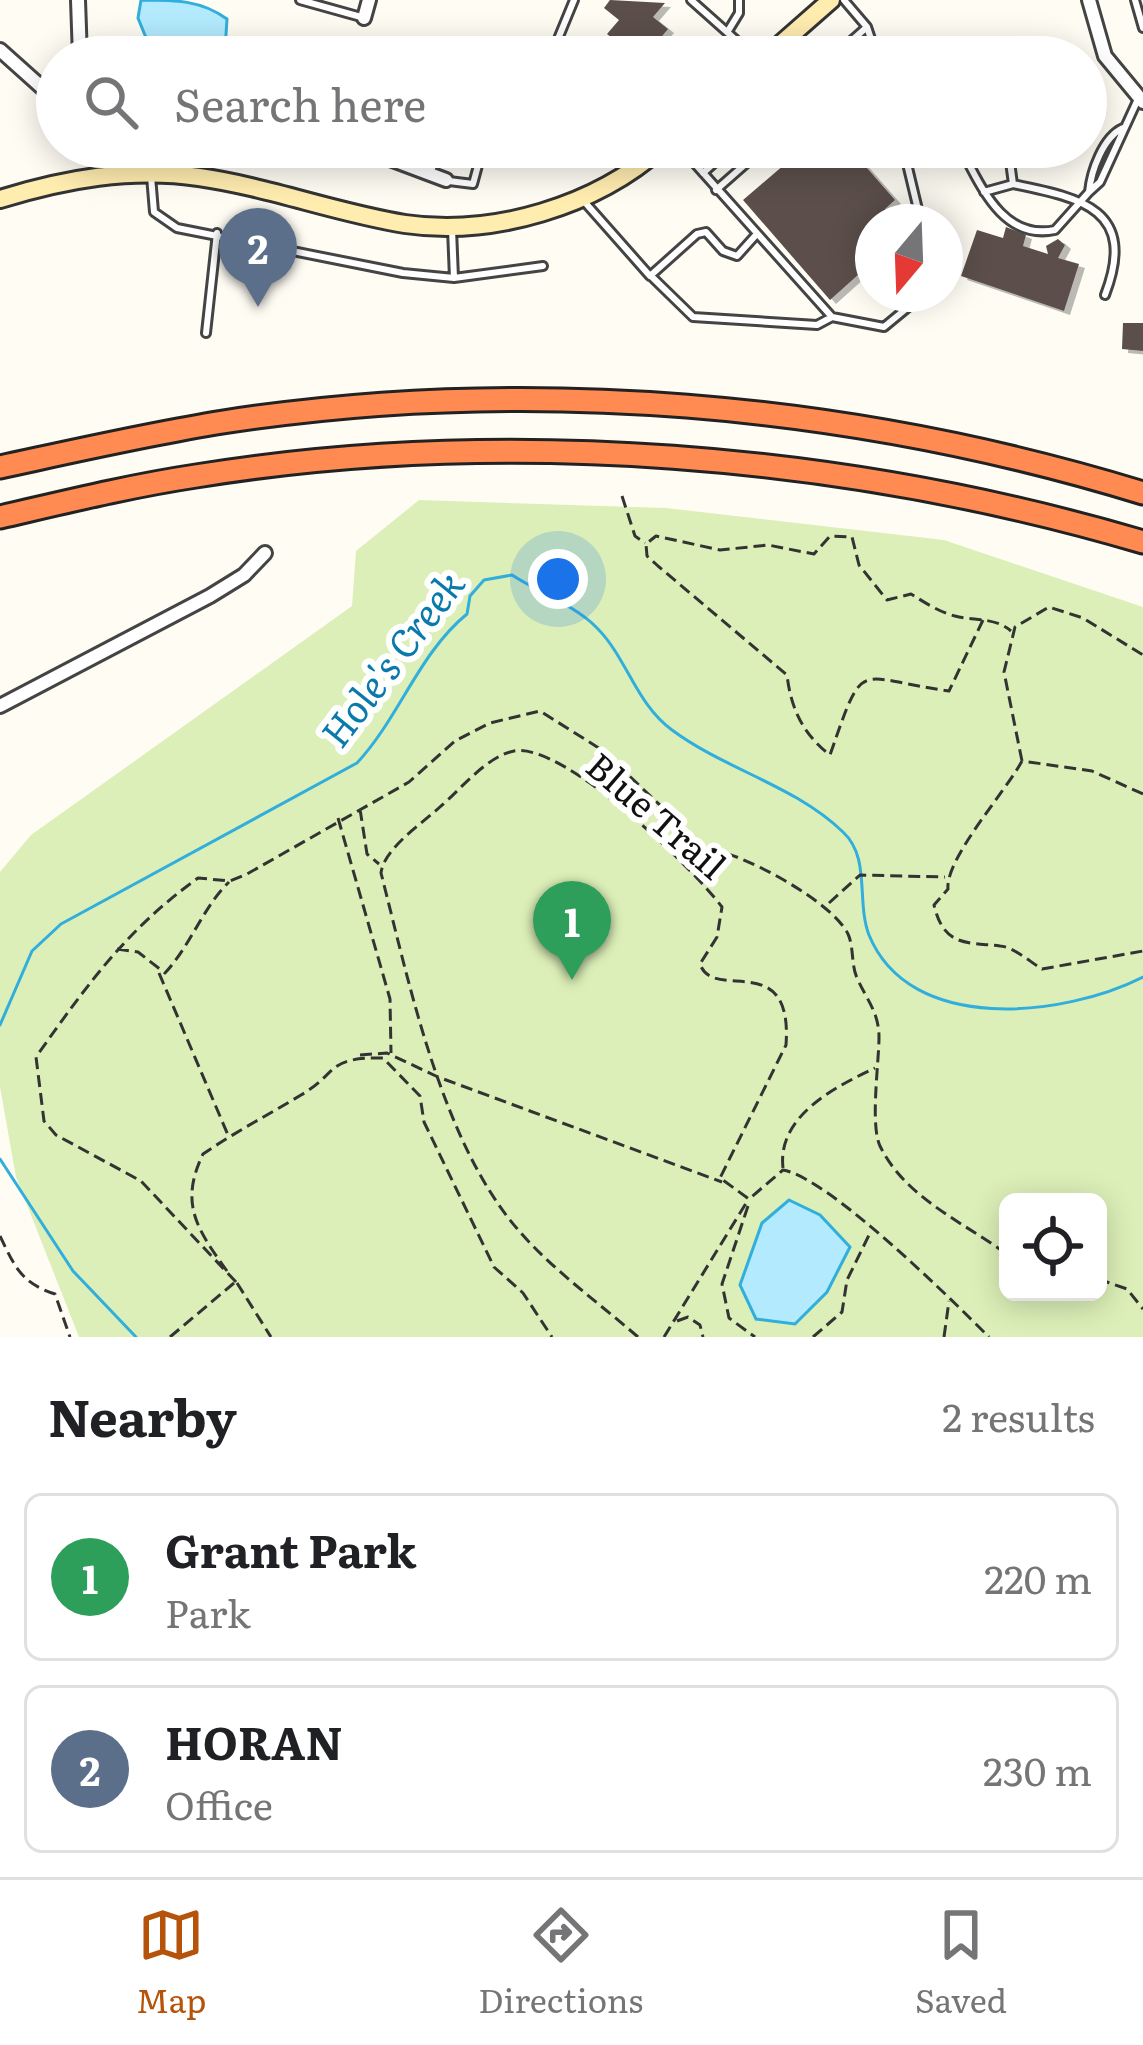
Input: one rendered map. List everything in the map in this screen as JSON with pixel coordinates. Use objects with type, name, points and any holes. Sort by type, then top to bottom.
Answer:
[{"type":"highway","points":[[0,467],[227,422],[448,402],[555,400],[672,405],[889,435],[1015,459],[1143,493]]},
{"type":"highway","points":[[0,517],[197,476],[285,465],[466,455],[647,454],[903,487],[1064,519],[1143,542]]},
{"type":"street","points":[[78,0],[79,36]]},
{"type":"street","points":[[364,18],[370,0]]},
{"type":"street","points":[[790,36],[831,0]]},
{"type":"street","points":[[1089,0],[1099,36]]},
{"type":"street","points":[[0,50],[36,82]]},
{"type":"street","points":[[1107,58],[1141,100]]},
{"type":"street","points":[[150,168],[150,173]]},
{"type":"street","points":[[412,168],[446,180]]},
{"type":"street","points":[[0,199],[86,177],[150,173],[200,177],[410,224],[452,225],[507,221],[581,198],[629,168]]},
{"type":"street","points":[[0,706],[210,596],[244,575],[265,553]]},
{"type":"lane","points":[[300,0],[364,18]]},
{"type":"lane","points":[[560,36],[574,0]]},
{"type":"lane","points":[[691,0],[733,36]]},
{"type":"lane","points":[[728,31],[739,13],[739,0]]},
{"type":"lane","points":[[844,0],[869,36]]},
{"type":"lane","points":[[1135,0],[1143,28]]},
{"type":"lane","points":[[857,36],[867,27]]},
{"type":"lane","points":[[1107,143],[1141,100]]},
{"type":"lane","points":[[430,175],[432,168]]},
{"type":"lane","points":[[446,180],[473,184],[477,168]]},
{"type":"lane","points":[[698,168],[832,317],[884,327],[902,312]]},
{"type":"lane","points":[[702,173],[708,168]]},
{"type":"lane","points":[[716,190],[741,168]]},
{"type":"lane","points":[[908,168],[917,204]]},
{"type":"lane","points":[[971,168],[984,192],[1010,220],[1047,232],[1069,219],[1087,196],[1094,168]]},
{"type":"lane","points":[[1011,168],[1013,184]]},
{"type":"lane","points":[[150,173],[154,212],[163,222],[317,258],[454,278],[543,266]]},
{"type":"lane","points":[[984,192],[1013,184],[1087,196],[1101,214],[1116,256],[1105,295]]},
{"type":"lane","points":[[581,198],[693,317],[817,325],[832,317]]},
{"type":"lane","points":[[452,225],[454,278]]},
{"type":"lane","points":[[650,276],[697,234],[706,232],[723,251],[736,256],[755,236]]},
{"type":"lane","points":[[206,333],[217,233]]},
{"type":"path","points":[[622,496],[634,536],[646,544]]},
{"type":"path","points":[[646,544],[656,536],[720,550],[768,545],[814,554],[830,536],[853,538],[859,565],[887,600],[910,594],[955,616],[1011,631]]},
{"type":"path","points":[[646,544],[647,556],[787,675],[790,702],[800,721],[811,739],[830,755],[849,694],[866,678],[887,676],[949,691],[983,620]]},
{"type":"path","points":[[1143,655],[1083,618],[1048,607],[1011,631],[1004,672],[1022,761],[947,877],[949,889],[934,905],[939,924],[976,949],[1002,945],[1042,969],[1143,951]]},
{"type":"path","points":[[159,973],[165,974],[188,948],[214,896],[230,880],[409,782],[455,741],[490,723],[540,711],[602,750],[705,848],[726,850],[740,862],[826,905],[850,937],[856,976],[876,1011],[877,1140],[894,1170],[928,1196],[938,1213],[999,1250]]},
{"type":"path","name":"Blue Trail","points":[[381,865],[489,764],[513,751],[536,753],[581,778],[696,872],[722,908],[717,937],[700,964],[704,976],[712,982],[745,978],[763,984],[778,998],[788,1024],[777,1071],[730,1156],[720,1178],[724,1182]]},
{"type":"path","points":[[1022,761],[1092,771],[1143,794]]},
{"type":"path","points":[[360,808],[367,854],[381,865],[438,1077],[479,1176],[521,1233],[638,1337]]},
{"type":"path","points":[[338,818],[390,999],[390,1054]]},
{"type":"path","points":[[826,905],[860,874],[947,877]]},
{"type":"path","points":[[230,880],[198,878],[146,915],[36,1057],[44,1121],[79,1152],[141,1181],[236,1282]]},
{"type":"path","points":[[116,948],[138,952],[159,973],[228,1136]]},
{"type":"path","points":[[271,1337],[194,1224],[188,1206],[192,1177],[203,1154],[307,1092],[326,1069],[356,1057],[390,1054],[438,1077],[724,1182],[749,1198]]},
{"type":"path","points":[[356,1057],[382,1058],[420,1096],[424,1122],[494,1267],[523,1293],[552,1337]]},
{"type":"path","points":[[783,1170],[784,1144],[801,1116],[835,1087],[877,1067]]},
{"type":"path","points":[[664,1337],[749,1198],[783,1170],[796,1172],[871,1230],[989,1337]]},
{"type":"path","points":[[749,1198],[722,1284],[729,1318],[754,1337]]},
{"type":"path","points":[[813,1337],[842,1312],[847,1280],[871,1230]]},
{"type":"path","points":[[0,1236],[19,1275],[31,1286],[55,1294],[70,1337]]},
{"type":"path","points":[[170,1337],[236,1282]]},
{"type":"path","points":[[1107,1282],[1126,1289],[1143,1309]]},
{"type":"path","points":[[944,1337],[949,1299]]},
{"type":"path","points":[[672,1324],[688,1317],[700,1325],[703,1337]]},
{"type":"green space","points":[[419,500],[666,508],[944,540],[1143,607],[1143,1337],[79,1337],[16,1177],[0,1087],[0,872],[31,835],[352,606],[356,551]]},
{"type":"water","points":[[141,0],[187,2],[227,19],[226,36],[145,36],[138,18]]},
{"type":"water","points":[[789,1200],[820,1215],[850,1247],[827,1292],[795,1324],[756,1319],[740,1285],[762,1223]]},
{"type":"building","points":[[610,0],[665,3],[653,17],[668,29],[662,36],[610,36],[619,20],[604,8]]},
{"type":"building","points":[[780,168],[867,168],[895,200],[855,204],[855,278],[830,300],[743,200]]},
{"type":"building","points":[[1006,227],[1026,235],[1023,246],[1048,254],[1046,246],[1058,239],[1065,245],[1058,258],[1079,264],[1064,311],[963,277],[977,230],[1003,238]]},
{"type":"building","points":[[1123,323],[1143,323],[1143,351],[1122,349]]},
{"type":"waterway","name":"Hole's Creek","points":[[0,1025],[32,951],[61,924],[357,763],[435,647],[467,614],[470,596],[484,580],[512,575],[597,628],[649,707],[672,730],[803,802],[843,832],[857,854],[869,935],[889,967],[918,989],[953,1003],[1032,1008],[1110,991],[1143,977]]},
{"type":"waterway","name":"Hole's Creek","points":[[0,1159],[73,1271],[136,1337]]},
{"type":"place","name":"HORAN","points":[[258,307]]},
{"type":"place","name":"Grant Park","points":[[572,980]]}]
